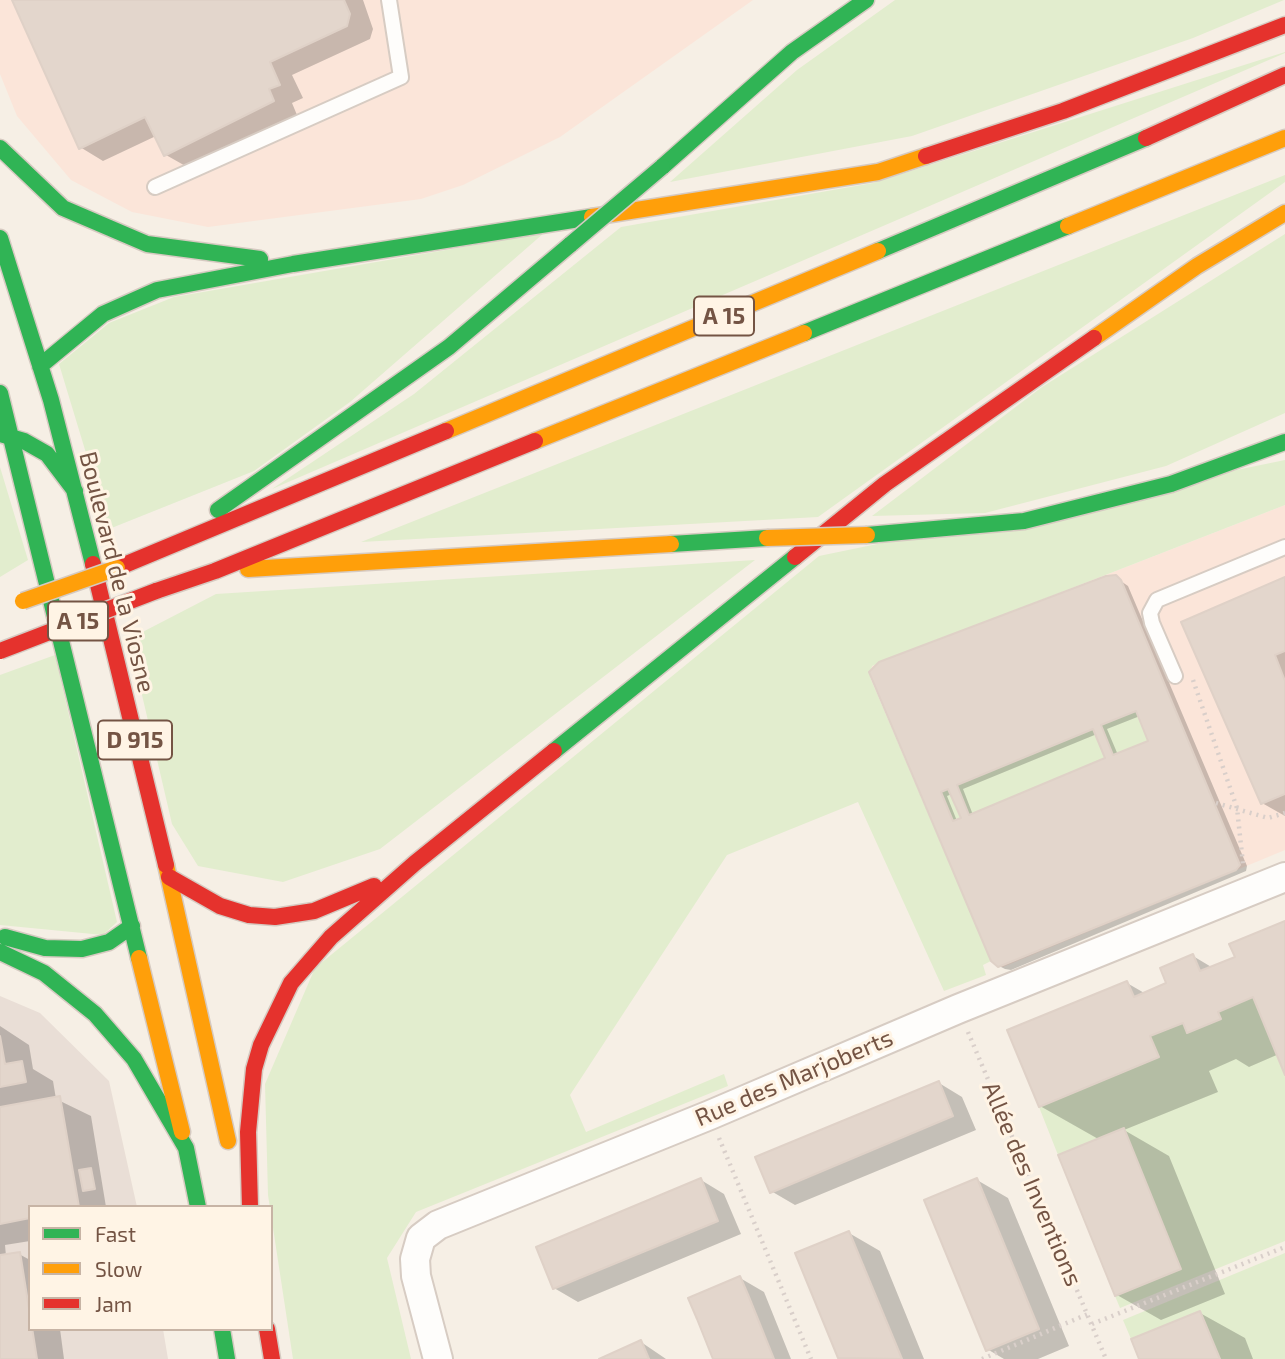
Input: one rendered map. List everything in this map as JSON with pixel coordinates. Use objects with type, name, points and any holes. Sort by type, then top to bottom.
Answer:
[{"type":"main road","points":[[160,551],[449,347],[662,167],[792,52],[866,0]]},
{"type":"main road","points":[[30,379],[40,366],[103,314],[157,290],[293,264],[878,172],[1063,111],[1285,25]]},
{"type":"main road","name":"A 15","points":[[17,604],[160,551],[1121,150],[1285,75]]},
{"type":"main road","name":"A 15","points":[[0,651],[215,571],[1285,138]]},
{"type":"main road","points":[[0,148],[63,208],[147,244],[293,264]]},
{"type":"main road","points":[[250,1205],[248,1132],[254,1069],[270,1023],[304,966],[331,937],[415,863],[885,484],[1197,266],[1285,213]]},
{"type":"main road","name":"Boulevard de la Viosne","points":[[0,238],[75,491],[169,877],[244,1205]]},
{"type":"main road","name":"D 915","points":[[0,393],[6,435],[98,788],[198,1205]]},
{"type":"main road","points":[[19,398],[6,435],[47,454],[75,491]]},
{"type":"main road","points":[[215,571],[767,538],[867,535],[1024,521],[1171,484],[1285,442]]},
{"type":"main road","points":[[98,788],[120,819]]},
{"type":"main road","points":[[144,847],[169,877],[220,906],[249,915],[275,917],[314,911],[415,863]]},
{"type":"main road","points":[[155,899],[169,877]]},
{"type":"main road","points":[[0,935],[45,948],[82,949],[109,942],[145,913]]},
{"type":"main road","points":[[0,952],[44,973],[95,1014],[134,1059],[186,1148]]},
{"type":"main road","points":[[222,1331],[227,1359]]},
{"type":"main road","points":[[267,1331],[272,1359]]},
{"type":"street","name":"Rue des Marjoberts","points":[[438,1359],[416,1276],[415,1259],[421,1238],[438,1225],[710,1115],[1006,989],[1285,877]]},
{"type":"lane","points":[[155,187],[401,77],[389,0]]},
{"type":"lane","points":[[1175,676],[1152,623],[1150,613],[1157,600],[1285,547]]},
{"type":"path","points":[[1191,674],[1237,808],[1242,864]]},
{"type":"path","points":[[1216,803],[1268,818],[1285,813]]},
{"type":"path","name":"Allée des Inventions","points":[[958,1009],[1107,1359]]},
{"type":"path","points":[[710,1115],[811,1359]]},
{"type":"path","points":[[1092,1324],[1285,1247]]},
{"type":"path","points":[[982,1359],[1088,1314]]},
{"type":"shaded area","points":[[0,0],[753,0],[560,137],[463,185],[421,199],[208,227],[132,212],[71,180],[17,116],[0,74]]},
{"type":"shaded area","points":[[1285,505],[1285,850],[1003,967],[996,966],[869,674],[872,666]]},
{"type":"shaded area","points":[[0,996],[40,1013],[109,1081],[137,1205],[28,1205],[28,1331],[163,1331],[168,1359],[0,1359]]},
{"type":"green space","points":[[895,0],[1284,0],[1193,38],[912,136],[670,182],[797,70]]},
{"type":"green space","points":[[1285,52],[272,489],[414,394],[621,227],[873,183]]},
{"type":"green space","points":[[1285,175],[1285,182],[818,517],[361,542]]},
{"type":"green space","points":[[544,233],[350,402],[254,471],[109,529],[59,364],[109,323],[174,297]]},
{"type":"green space","points":[[1285,234],[1285,413],[1166,466],[985,513],[872,516],[1042,387]]},
{"type":"green space","points":[[1285,460],[1285,505],[872,666],[870,677],[991,961],[983,965],[986,975],[944,991],[858,802],[727,855],[570,1095],[586,1132],[724,1074],[728,1086],[416,1212],[387,1258],[411,1359],[293,1359],[273,1228],[273,1205],[270,1205],[268,1195],[265,1084],[315,968],[819,556]]},
{"type":"green space","points":[[0,467],[28,560],[0,577]]},
{"type":"green space","points":[[755,560],[380,849],[283,882],[198,866],[172,824],[129,639],[216,594]]},
{"type":"green space","points":[[55,655],[117,922],[103,935],[0,925],[0,675]]},
{"type":"green space","points":[[1136,711],[1148,741],[1113,755],[1101,725]]},
{"type":"green space","points":[[1093,729],[1105,758],[969,815],[957,785]]},
{"type":"green space","points":[[948,789],[961,818],[953,821],[941,792]]},
{"type":"green space","points":[[1253,997],[1285,1075],[1285,1241],[1120,1308],[1115,1296],[1181,1268],[1124,1129],[1058,1155],[1039,1107],[1159,1057],[1150,1036],[1183,1023],[1188,1033],[1221,1019],[1218,1012]]},
{"type":"green space","points":[[1285,1253],[1285,1359],[1220,1359],[1200,1311],[1131,1339],[1123,1320]]},
{"type":"building","points":[[12,0],[344,0],[350,14],[347,26],[270,62],[280,85],[269,89],[274,101],[164,156],[145,117],[79,149]]},
{"type":"building","points":[[1116,575],[1121,580],[1240,865],[1236,870],[998,967],[991,961],[869,672],[879,662],[1106,576]],"holes":[[[1136,711],[1148,741],[1113,755],[1101,725]],[[1093,729],[1105,758],[969,815],[957,785]],[[948,789],[961,818],[953,821],[941,792]]]},
{"type":"building","points":[[1285,577],[1285,651],[1275,655],[1285,681],[1285,794],[1261,804],[1181,622]]},
{"type":"building","points":[[1285,921],[1285,1075],[1253,997],[1218,1012],[1221,1019],[1187,1033],[1183,1023],[1150,1036],[1159,1057],[1039,1107],[1007,1030],[1127,981],[1134,997],[1166,983],[1160,968],[1193,954],[1200,971],[1235,957],[1229,944]]},
{"type":"building","points":[[0,1036],[5,1064],[22,1061],[26,1082],[0,1087]]},
{"type":"building","points":[[939,1081],[953,1116],[770,1193],[755,1157]]},
{"type":"building","points":[[60,1096],[79,1205],[28,1205],[28,1218],[0,1224],[0,1107]]},
{"type":"building","points":[[1124,1128],[1181,1269],[1115,1296],[1058,1155]]},
{"type":"building","points":[[91,1168],[95,1189],[83,1191],[79,1170]]},
{"type":"building","points":[[701,1178],[718,1221],[553,1289],[536,1247]]},
{"type":"building","points":[[977,1178],[1039,1329],[986,1351],[924,1200]]},
{"type":"building","points":[[849,1231],[902,1359],[838,1358],[795,1253]]},
{"type":"building","points":[[20,1252],[28,1302],[28,1331],[33,1331],[37,1359],[0,1359],[0,1255]]},
{"type":"building","points":[[740,1276],[774,1359],[713,1359],[688,1298]]},
{"type":"building","points":[[1200,1311],[1220,1359],[1139,1359],[1131,1339]]},
{"type":"building","points":[[641,1340],[649,1359],[599,1359]]},
{"type":"traffic: fast","points":[[662,167],[792,52],[866,0]]},
{"type":"traffic: fast","points":[[878,251],[1146,138]]},
{"type":"traffic: fast","points":[[0,148],[63,208],[147,244],[260,259]]},
{"type":"traffic: fast","points":[[571,244],[662,167]]},
{"type":"traffic: fast","points":[[40,366],[103,314],[157,290],[293,264],[592,217]]},
{"type":"traffic: fast","points":[[804,333],[1068,226]]},
{"type":"traffic: fast","points":[[0,238],[51,400],[93,564]]},
{"type":"traffic: fast","points":[[218,510],[449,347],[571,244]]},
{"type":"traffic: fast","points":[[0,393],[139,958]]},
{"type":"traffic: fast","points":[[0,434],[24,441],[47,454],[75,491]]},
{"type":"traffic: fast","points":[[867,535],[1024,521],[1171,484],[1285,442]]},
{"type":"traffic: fast","points":[[671,544],[767,538]]},
{"type":"traffic: fast","points":[[554,751],[795,557]]},
{"type":"traffic: fast","points":[[5,937],[45,948],[82,949],[109,942],[132,926]]},
{"type":"traffic: fast","points":[[0,952],[44,973],[95,1014],[134,1059],[186,1148]]},
{"type":"traffic: fast","points":[[186,1148],[198,1205]]},
{"type":"traffic: fast","points":[[222,1331],[227,1359]]},
{"type":"traffic: slow","points":[[1068,226],[1285,138]]},
{"type":"traffic: slow","points":[[592,217],[878,172],[926,156]]},
{"type":"traffic: slow","points":[[1094,338],[1197,266],[1285,213]]},
{"type":"traffic: slow","points":[[446,431],[878,251]]},
{"type":"traffic: slow","points":[[535,441],[804,333]]},
{"type":"traffic: slow","points":[[767,538],[867,535]]},
{"type":"traffic: slow","points":[[248,569],[671,544]]},
{"type":"traffic: slow","points":[[23,601],[117,568]]},
{"type":"traffic: slow","points":[[166,865],[228,1141]]},
{"type":"traffic: slow","points":[[139,958],[182,1132]]},
{"type":"traffic: jam","points":[[926,156],[1063,111],[1285,25]]},
{"type":"traffic: jam","points":[[1146,138],[1285,75]]},
{"type":"traffic: jam","points":[[795,557],[885,484],[1094,338]]},
{"type":"traffic: jam","points":[[117,568],[446,431]]},
{"type":"traffic: jam","points":[[156,591],[215,571],[535,441]]},
{"type":"traffic: jam","points":[[93,564],[166,865]]},
{"type":"traffic: jam","points":[[0,651],[156,591]]},
{"type":"traffic: jam","points":[[250,1205],[248,1132],[254,1069],[261,1045],[291,983],[331,937],[415,863],[554,751]]},
{"type":"traffic: jam","points":[[169,877],[220,906],[249,915],[275,917],[314,911],[374,886]]},
{"type":"traffic: jam","points":[[267,1331],[272,1359]]}]
